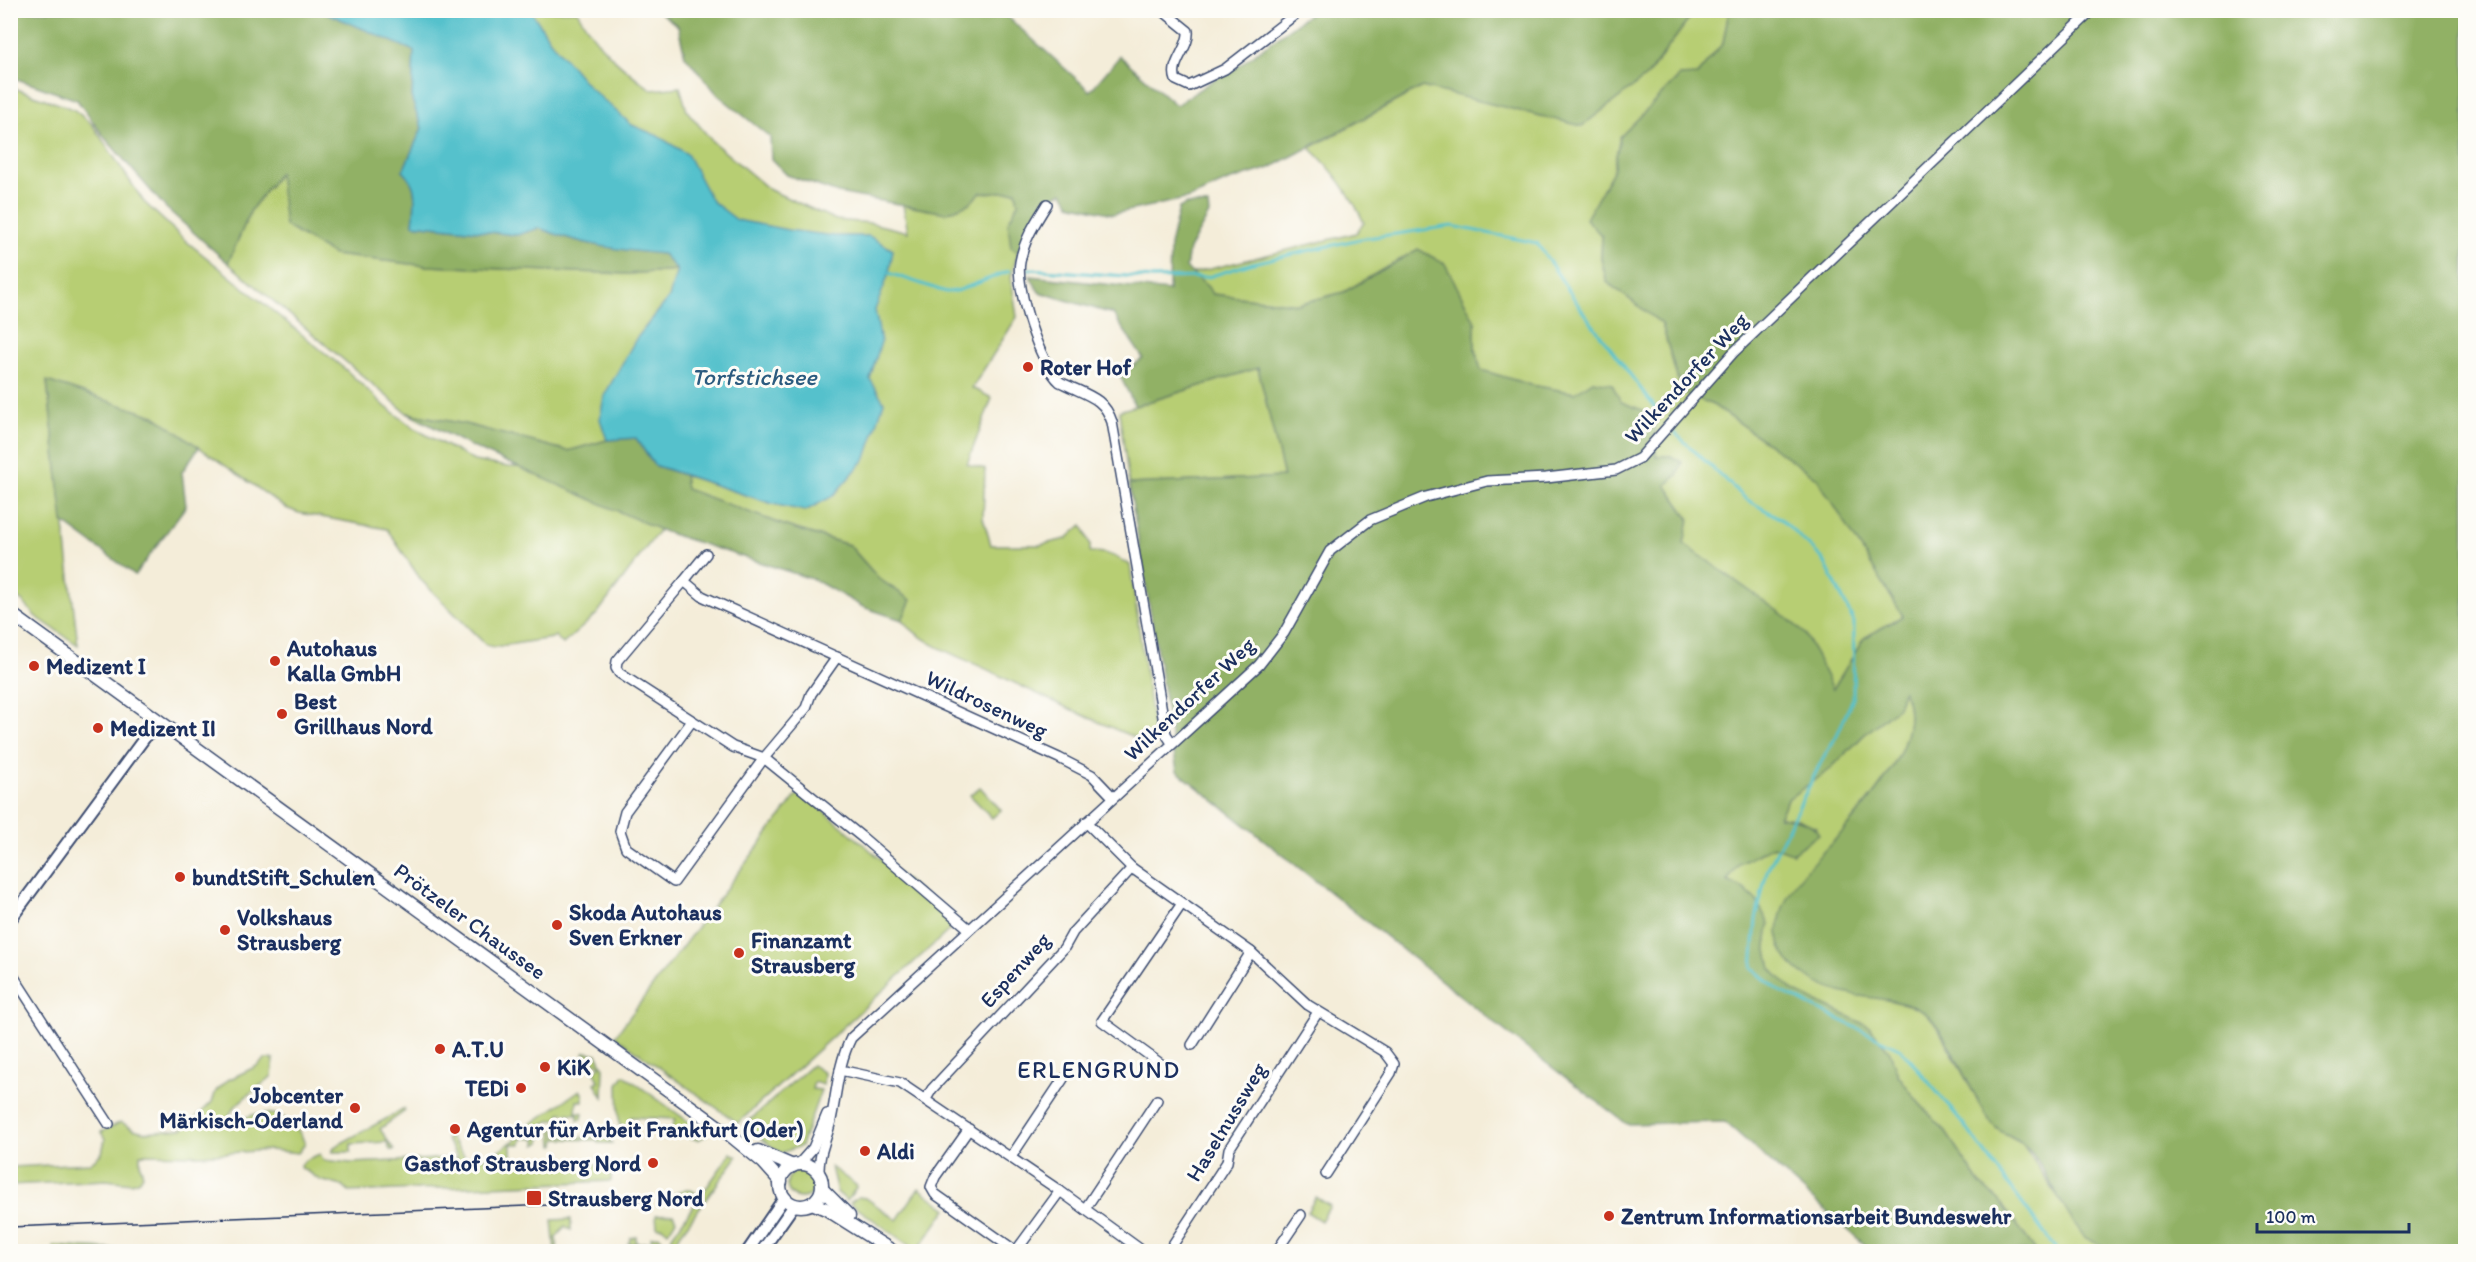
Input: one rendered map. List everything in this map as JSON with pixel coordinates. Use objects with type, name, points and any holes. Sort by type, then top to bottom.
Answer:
[{"type":"main road","name":"Prötzeler Chaussee","points":[[10,613],[730,1135],[763,1162],[781,1182]]},
{"type":"main road","name":"Prötzeler Chaussee","points":[[730,1135],[767,1156],[795,1166],[810,1166],[819,1174]]},
{"type":"main road","points":[[795,1166],[784,1174],[781,1182],[789,1201],[801,1206],[812,1203],[822,1189]]},
{"type":"main road","points":[[819,1174],[822,1189],[877,1240]]},
{"type":"main road","points":[[812,1203],[826,1209],[894,1251]]},
{"type":"street","points":[[1162,10],[1188,31],[1188,37],[1174,70],[1176,80],[1189,86],[1225,69],[1301,10]]},
{"type":"street","name":"Wilkendorfer Weg","points":[[819,1174],[819,1157],[831,1119],[834,1095],[846,1047],[858,1029],[1259,664],[1284,633],[1329,551],[1370,520],[1426,497],[1487,481],[1546,478],[1616,470],[1640,458],[1733,353],[2093,10]]},
{"type":"street","points":[[1047,204],[1030,230],[1019,266],[1028,320],[1044,356],[1060,382],[1097,400],[1108,409],[1166,734],[1172,743]]},
{"type":"street","points":[[706,554],[617,661],[616,668],[619,673],[732,747],[764,758],[863,838],[968,928]]},
{"type":"street","name":"Wildrosenweg","points":[[684,581],[702,596],[1067,762],[1092,775],[1113,797]]},
{"type":"street","points":[[692,722],[624,812],[620,831],[626,848],[674,882],[764,758],[806,708],[811,694],[837,657]]},
{"type":"street","points":[[10,920],[157,721]]},
{"type":"street","points":[[1086,822],[1132,868],[1181,905],[1251,952],[1318,1012],[1384,1053],[1394,1064],[1391,1073],[1326,1174]]},
{"type":"street","name":"Espenweg","points":[[926,1099],[939,1080],[1064,948],[1072,932],[1132,868]]},
{"type":"street","points":[[1161,1064],[1102,1021],[1181,905]]},
{"type":"street","points":[[1191,1045],[1251,952]]},
{"type":"street","points":[[10,971],[109,1124]]},
{"type":"street","name":"Haselnussweg","points":[[1168,1251],[1227,1162],[1229,1149],[1318,1012]]},
{"type":"street","points":[[840,1070],[900,1083],[1011,1157],[1144,1251]]},
{"type":"street","points":[[1011,1157],[1063,1079]]},
{"type":"street","name":"Wilkendorfer Weg","points":[[795,1166],[813,1148],[834,1095]]},
{"type":"street","points":[[1085,1209],[1157,1100]]},
{"type":"street","points":[[969,1129],[935,1177],[931,1187],[935,1194],[1017,1251],[1060,1191]]},
{"type":"street","points":[[747,1251],[789,1201]]},
{"type":"street","points":[[761,1251],[789,1201]]},
{"type":"street","points":[[1276,1251],[1300,1215]]},
{"type":"green space","points":[[10,11],[322,11],[414,50],[412,100],[422,128],[403,171],[414,189],[413,224],[517,235],[539,228],[600,246],[663,254],[677,270],[628,274],[428,266],[334,255],[285,226],[279,173],[251,210],[228,263],[165,207],[104,137],[77,100],[11,77]]},
{"type":"green space","points":[[479,11],[577,11],[610,55],[652,90],[680,87],[687,111],[713,142],[770,190],[836,220],[871,223],[908,232],[903,205],[935,211],[953,210],[980,193],[1017,191],[1018,203],[1008,223],[1018,252],[1011,277],[1017,317],[972,388],[992,398],[967,464],[985,469],[983,518],[991,545],[1040,545],[1066,539],[1082,525],[1090,544],[1090,552],[1111,555],[1130,565],[1155,741],[1146,742],[1087,717],[943,650],[921,637],[902,620],[910,600],[879,579],[849,545],[789,527],[686,489],[684,475],[773,504],[805,511],[833,496],[866,458],[870,379],[868,236],[836,236],[820,249],[782,262]]},
{"type":"green space","points":[[658,11],[1001,11],[1090,91],[1120,56],[1176,105],[1225,72],[1226,75],[1313,11],[1695,11],[1647,76],[1582,126],[1422,87],[1270,168],[1228,181],[1190,198],[1113,214],[1070,204],[1063,192],[1044,200],[1029,224],[1018,252],[1011,247],[1008,223],[1018,203],[1016,191],[980,193],[970,203],[946,213],[838,193],[787,175],[771,159],[770,137],[718,95],[685,56],[678,26]]},
{"type":"green space","points":[[1695,11],[1729,11],[1723,43],[1696,76],[1680,76],[1620,137],[1613,171],[1587,219],[1602,236],[1601,259],[1607,282],[1662,324],[1681,392],[1713,405],[1817,478],[1904,615],[1864,638],[1833,690],[1805,634],[1786,617],[1684,544],[1689,518],[1665,485],[1678,474],[1671,456],[1656,457],[1655,415],[1621,402],[1593,381],[1575,393],[1531,385],[1481,370],[1475,350],[1475,322],[1445,264],[1418,249],[1344,292],[1298,304],[1212,294],[1190,274],[1356,233],[1364,223],[1359,213],[1334,173],[1310,148],[1422,87],[1582,126],[1647,76]]},
{"type":"green space","points":[[1729,11],[2465,11],[2465,1251],[2123,1252],[2093,1242],[2084,1236],[2074,1223],[2030,1151],[1990,1121],[1950,1047],[1930,1018],[1915,1007],[1905,1004],[1853,995],[1829,988],[1794,967],[1780,946],[1778,933],[1785,902],[1812,863],[1857,816],[1894,765],[1903,746],[1908,727],[1909,709],[1903,691],[1898,707],[1864,735],[1828,771],[1789,798],[1779,817],[1807,823],[1819,834],[1792,853],[1773,846],[1739,864],[1727,881],[1744,889],[1756,900],[1769,924],[1766,946],[1771,969],[1793,991],[1869,1026],[1890,1052],[1898,1075],[1919,1103],[1945,1131],[1981,1185],[1999,1200],[2036,1251],[1872,1251],[1725,1122],[1627,1124],[1525,1047],[1177,771],[1129,484],[1284,477],[1258,368],[1135,406],[1120,376],[1143,358],[1113,314],[1039,292],[1030,276],[1169,291],[1170,245],[1179,208],[1187,204],[1208,205],[1209,214],[1189,249],[1186,268],[1208,287],[1212,294],[1298,304],[1344,292],[1418,249],[1445,264],[1475,322],[1475,350],[1481,370],[1531,385],[1575,393],[1593,381],[1612,384],[1621,402],[1655,415],[1656,456],[1671,456],[1682,462],[1678,474],[1666,485],[1689,519],[1684,544],[1786,617],[1805,634],[1833,689],[1864,638],[1903,616],[1817,478],[1713,405],[1681,392],[1662,324],[1607,282],[1601,259],[1602,236],[1586,219],[1613,171],[1620,137],[1680,76],[1697,75],[1723,43]]},
{"type":"green space","points":[[11,87],[73,109],[92,124],[144,202],[186,241],[414,428],[474,461],[508,467],[542,468],[672,531],[660,529],[597,614],[563,644],[555,636],[494,647],[486,645],[421,580],[387,529],[299,513],[286,508],[154,416],[47,382],[78,645],[35,616],[11,593]]},
{"type":"green space","points":[[280,172],[334,255],[428,266],[628,274],[677,270],[669,298],[645,327],[607,440],[568,451],[465,424],[407,413],[228,263],[251,210]]},
{"type":"green space","points":[[1258,368],[1284,477],[1129,484],[1119,411]]},
{"type":"green space","points":[[47,381],[154,416],[199,447],[182,472],[186,506],[135,575],[63,522]]},
{"type":"green space","points":[[407,413],[465,424],[568,451],[607,440],[636,438],[654,465],[684,475],[686,489],[789,527],[849,545],[879,579],[911,600],[902,620],[863,607],[815,580],[665,532],[468,445]]},
{"type":"green space","points":[[1903,690],[1909,709],[1908,727],[1903,746],[1882,782],[1845,829],[1883,999],[1909,1005],[1929,1015],[1995,1127],[2022,1143],[2086,1238],[2123,1251],[2036,1251],[1999,1200],[1981,1185],[1945,1131],[1919,1103],[1898,1075],[1890,1052],[1869,1026],[1793,991],[1770,969],[1766,946],[1769,924],[1726,881],[1739,864],[1774,846],[1793,853],[1816,827],[1798,819],[1779,817],[1789,798],[1828,771],[1864,735],[1898,707]]},
{"type":"green space","points":[[980,787],[1001,810],[992,818],[970,795]]},
{"type":"green space","points":[[800,791],[957,923],[738,1123],[615,1036]]},
{"type":"green space","points":[[585,1052],[597,1054],[604,1068],[603,1097],[595,1083],[599,1081],[595,1072],[600,1065],[584,1054]]},
{"type":"green space","points":[[265,1059],[274,1059],[272,1076],[241,1101],[227,1120],[234,1123],[251,1115],[265,1113],[280,1116],[293,1124],[302,1137],[305,1144],[298,1153],[270,1150],[200,1155],[140,1154],[143,1175],[140,1180],[131,1183],[106,1180],[11,1185],[11,1167],[90,1163],[102,1153],[105,1139],[101,1132],[121,1122],[133,1129],[145,1132],[181,1129],[212,1102],[216,1091],[228,1080],[257,1066]]},
{"type":"green space","points":[[812,1065],[824,1073],[823,1085],[814,1082],[812,1089],[821,1090],[801,1146],[781,1153],[743,1126]]},
{"type":"green space","points":[[624,1075],[707,1135],[698,1140],[670,1132],[675,1119],[631,1117],[626,1128],[623,1128],[619,1124],[618,1084]]},
{"type":"green space","points":[[580,1090],[583,1101],[577,1101],[576,1112],[583,1113],[582,1119],[578,1120],[578,1114],[560,1113],[559,1119],[536,1127],[534,1137],[541,1138],[540,1143],[536,1145],[536,1139],[522,1138],[521,1144],[511,1144],[511,1162],[611,1165],[611,1181],[349,1192],[342,1186],[320,1180],[300,1167],[305,1160],[320,1154],[323,1160],[351,1163],[458,1158],[446,1139],[450,1137],[465,1157],[489,1158],[527,1131],[525,1128]]},
{"type":"green space","points":[[404,1109],[405,1111],[380,1129],[394,1150],[390,1150],[387,1142],[351,1144],[351,1152],[332,1152],[334,1147]]},
{"type":"green space","points":[[556,1129],[556,1136],[598,1137],[598,1130],[603,1130],[612,1143],[598,1143],[598,1140],[556,1139],[553,1145],[552,1131]]},
{"type":"green space","points":[[731,1153],[737,1157],[668,1251],[664,1251],[672,1236]]},
{"type":"green space","points":[[831,1167],[857,1186],[847,1201],[837,1192]]},
{"type":"green space","points":[[801,1170],[811,1174],[815,1184],[811,1194],[801,1198],[791,1194],[787,1184],[791,1174]]},
{"type":"green space","points":[[919,1188],[947,1209],[917,1251],[850,1203],[858,1197],[866,1198],[897,1220]]},
{"type":"green space","points":[[686,1189],[695,1192],[691,1198],[682,1203],[671,1201],[674,1194]]},
{"type":"green space","points":[[1316,1197],[1330,1206],[1321,1221],[1307,1212]]},
{"type":"green space","points":[[673,1214],[676,1220],[668,1232],[662,1227],[657,1227],[656,1215]]},
{"type":"green space","points":[[571,1219],[571,1230],[565,1226],[556,1238],[558,1251],[555,1251],[552,1220]]},
{"type":"green space","points":[[659,1236],[661,1243],[656,1240],[647,1251],[635,1251],[634,1243],[628,1244],[631,1238],[636,1237],[636,1243],[652,1242],[651,1237]]},
{"type":"green space","points":[[53,1246],[127,1250],[127,1251],[53,1251]]},
{"type":"water","name":"Torfstichsee","points":[[322,11],[531,11],[552,43],[589,87],[632,125],[658,136],[687,154],[712,201],[737,220],[835,236],[869,236],[893,250],[889,273],[875,310],[881,342],[870,379],[884,402],[866,458],[833,496],[805,511],[773,504],[654,465],[636,438],[607,440],[600,419],[604,396],[636,339],[669,298],[677,270],[663,254],[600,246],[539,228],[517,235],[413,224],[414,189],[403,171],[422,128],[412,100],[414,51]]},
{"type":"waterway","points":[[1029,269],[1153,278],[1208,277],[1253,263],[1360,239],[1452,226],[1537,243],[1581,309],[1659,413]]},
{"type":"waterway","points":[[889,273],[946,292],[957,291],[1009,271]]},
{"type":"waterway","points":[[1675,433],[1746,499],[1781,519],[1823,559],[1854,622],[1853,698],[1837,735],[1820,764],[1767,871],[1756,919],[1752,968],[1778,990],[1901,1049],[1962,1122],[2058,1252]]},
{"type":"tram line","points":[[10,1227],[651,1201]]},
{"type":"place","name":"Roter Hof","points":[[1028,367]]},
{"type":"place","name":"Autohaus Kalla GmbH","points":[[275,661]]},
{"type":"place","name":"Medizent I","points":[[34,666]]},
{"type":"place","name":"Best Grillhaus Nord","points":[[282,714]]},
{"type":"place","name":"Medizent II","points":[[98,728]]},
{"type":"place","name":"bundtStift_Schulen","points":[[180,877]]},
{"type":"place","name":"Skoda Autohaus Sven Erkner","points":[[557,925]]},
{"type":"place","name":"Volkshaus Strausberg","points":[[225,930]]},
{"type":"place","name":"Finanzamt Strausberg","points":[[739,953]]},
{"type":"place","name":"A.T.U","points":[[440,1049]]},
{"type":"place","name":"KiK","points":[[545,1067]]},
{"type":"place","name":"TEDi","points":[[521,1088]]},
{"type":"place","name":"Jobcenter Märkisch-Oderland","points":[[355,1108]]},
{"type":"place","name":"Agentur für Arbeit Frankfurt (Oder)","points":[[455,1129]]},
{"type":"place","name":"Aldi","points":[[865,1151]]},
{"type":"place","name":"Gasthof Strausberg Nord","points":[[653,1163]]},
{"type":"place","name":"Strausberg Nord","points":[[534,1198]]},
{"type":"place","name":"Zentrum Informationsarbeit Bundeswehr","points":[[1609,1216]]},
{"type":"district","name":"ERLENGRUND","points":[[1099,1069]]}]
